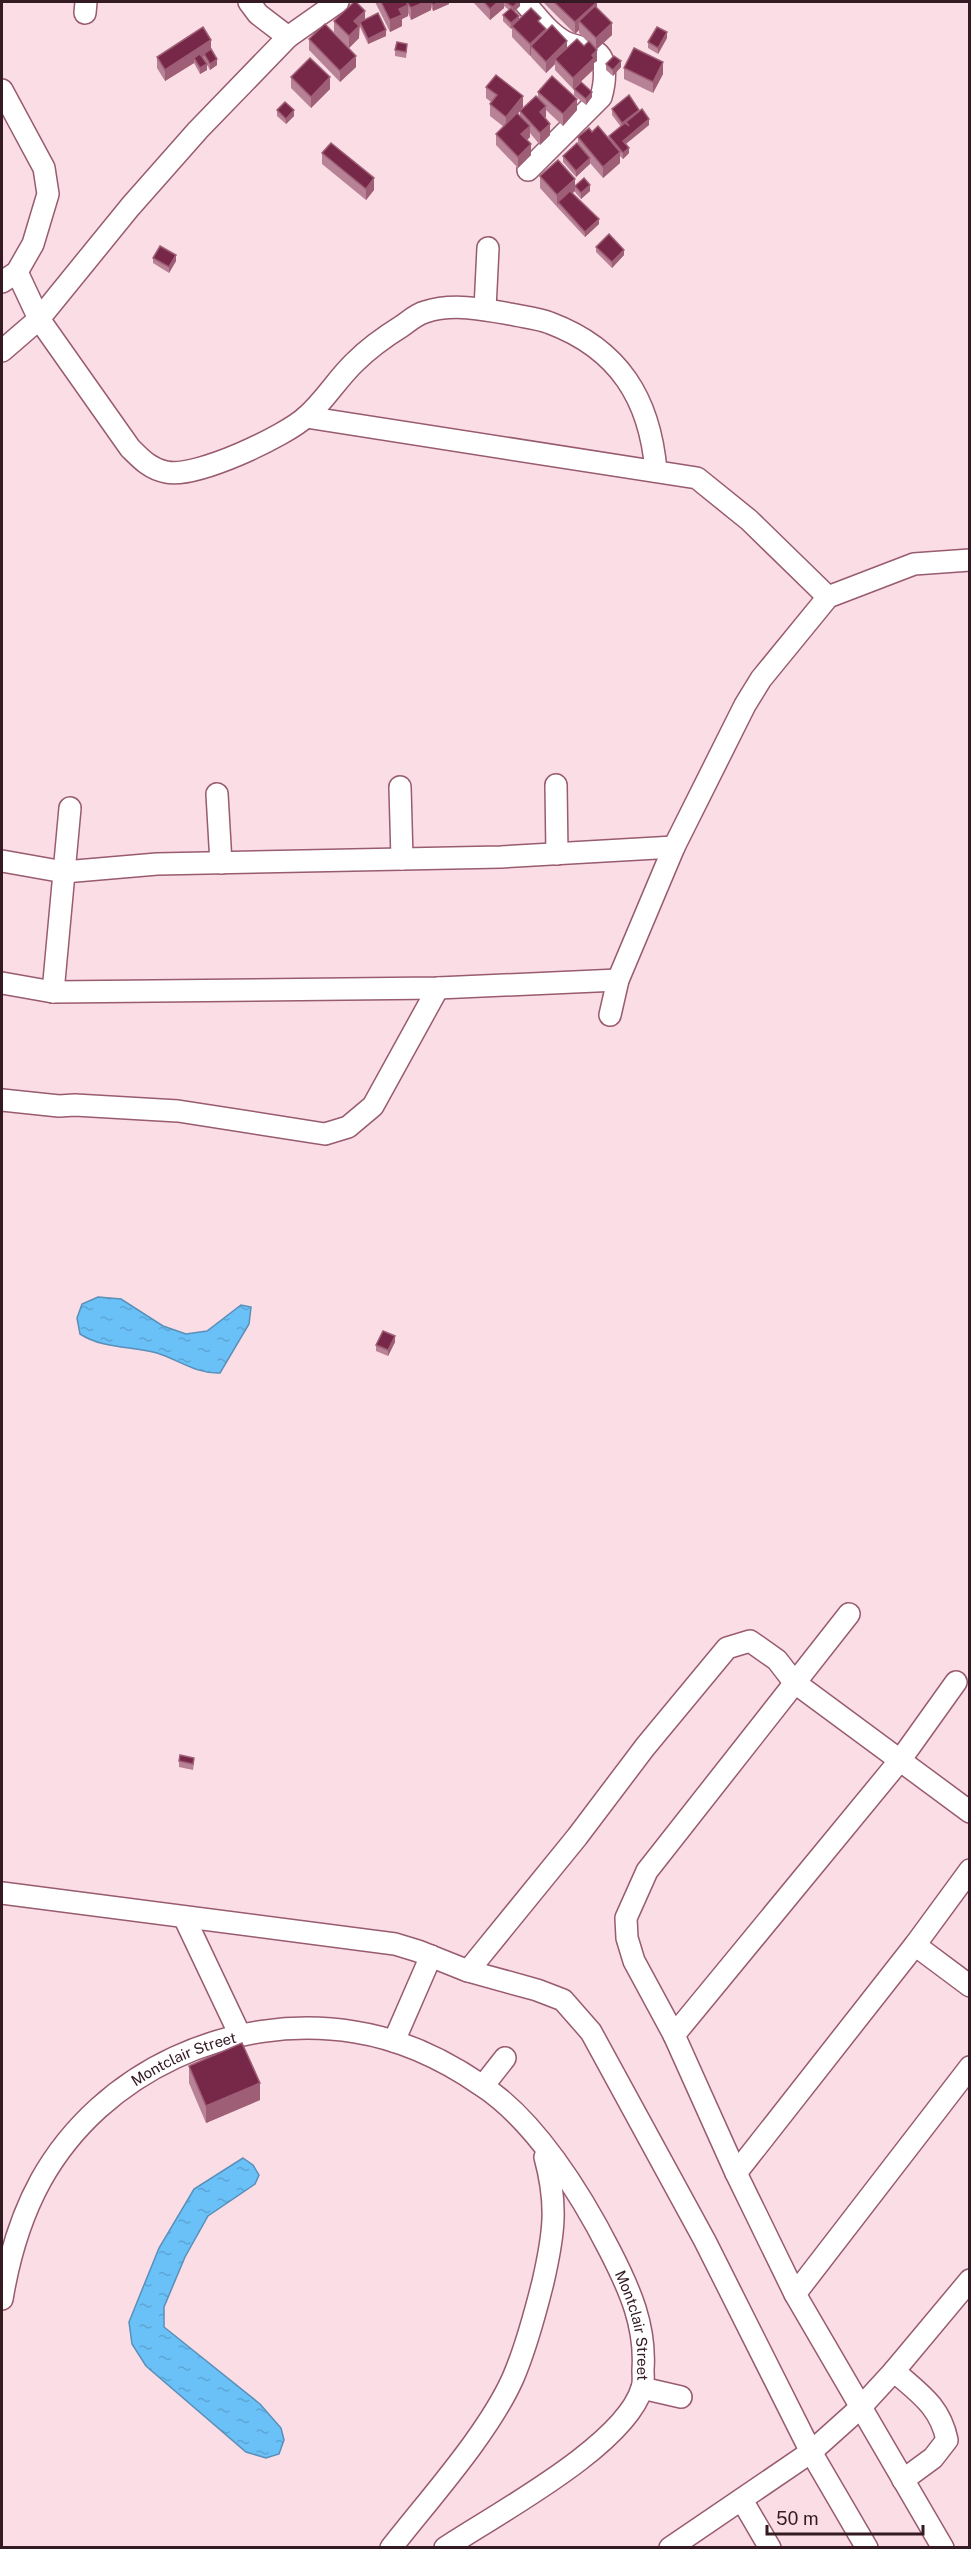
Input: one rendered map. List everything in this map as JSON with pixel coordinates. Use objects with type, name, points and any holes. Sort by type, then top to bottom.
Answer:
[{"type":"street","points":[[249,2],[258,14],[288,37]]},
{"type":"street","points":[[2,351],[39,319],[130,207],[198,130],[288,37],[338,2]]},
{"type":"street","points":[[524,2],[553,34],[565,42],[595,51],[602,57],[604,64],[601,97],[528,170]]},
{"type":"street","points":[[2,90],[44,168],[48,194],[39,227],[9,277],[130,448],[147,465],[168,473],[194,470],[240,453],[306,417],[356,361],[394,331],[424,312],[460,308],[485,309],[549,322],[584,339],[605,353],[632,384],[647,422],[656,471]]},
{"type":"street","points":[[485,309],[488,248]]},
{"type":"street","points":[[306,417],[697,478],[749,520],[828,597]]},
{"type":"street","points":[[610,1015],[618,980],[674,847],[745,705],[761,679],[828,597],[914,564],[969,560]]},
{"type":"street","points":[[556,785],[557,854]]},
{"type":"street","points":[[400,787],[402,860]]},
{"type":"street","points":[[217,794],[221,863]]},
{"type":"street","points":[[54,992],[70,808]]},
{"type":"street","points":[[2,861],[64,872],[157,864],[402,860],[674,847]]},
{"type":"street","points":[[2,983],[54,992],[438,988],[618,980]]},
{"type":"street","points":[[2,1100],[59,1106],[177,1111],[326,1134],[348,1127],[373,1106],[438,988]]},
{"type":"street","points":[[849,1614],[646,1871],[626,1918],[627,1938],[634,1961],[674,2035],[736,2173],[795,2294],[943,2547]]},
{"type":"street","points":[[468,1971],[577,1837],[645,1747],[727,1648],[750,1641],[777,1660],[794,1682],[901,1759],[969,1812]]},
{"type":"street","points":[[674,2035],[901,1759],[956,1682]]},
{"type":"street","points":[[736,2173],[915,1945],[969,1870]]},
{"type":"street","points":[[2,1893],[395,1944],[468,1971],[537,1990],[563,2000],[591,2031],[705,2241],[811,2452],[867,2547]]},
{"type":"street","points":[[184,1917],[240,2035]]},
{"type":"street","points":[[915,1945],[969,1986]]},
{"type":"street","points":[[394,2041],[431,1956]]},
{"type":"street","name":"Montclair Street","points":[[2,2299],[9,2257],[23,2217],[47,2170],[65,2144],[93,2113],[126,2086],[161,2063],[200,2046],[240,2035],[279,2029],[317,2028],[356,2032],[394,2041],[441,2060],[483,2086],[513,2111],[540,2139],[599,2229],[638,2310],[645,2350],[642,2388],[624,2420],[600,2445],[445,2547]]},
{"type":"street","points":[[483,2086],[505,2058]]},
{"type":"street","points":[[795,2294],[969,2067]]},
{"type":"street","name":"Montclair Street","points":[[391,2547],[465,2454],[492,2414],[512,2378],[540,2295],[555,2220],[552,2183],[540,2139]]},
{"type":"street","points":[[670,2547],[811,2452],[860,2408],[968,2285]]},
{"type":"street","points":[[894,2371],[932,2404],[943,2423],[947,2440],[933,2458],[903,2480]]},
{"type":"street","points":[[642,2388],[681,2397]]},
{"type":"street","points":[[742,2500],[770,2547]]},
{"type":"water","points":[[98,1297],[121,1299],[163,1326],[186,1334],[207,1331],[241,1305],[251,1307],[249,1324],[220,1373],[211,1373],[157,1353],[108,1345],[80,1334],[77,1318],[82,1304]]},
{"type":"water","points":[[243,2158],[253,2165],[259,2175],[255,2184],[208,2216],[185,2257],[164,2307],[164,2327],[260,2404],[281,2428],[284,2440],[279,2454],[266,2458],[246,2452],[146,2366],[132,2344],[129,2322],[159,2248],[194,2189]]},
{"type":"building","points":[[354,2],[365,11],[354,21],[359,26],[349,36],[334,21]]},
{"type":"building","points":[[381,2],[406,2],[408,5],[399,9],[402,15],[390,20]]},
{"type":"building","points":[[407,2],[425,2],[411,8]]},
{"type":"building","points":[[484,2],[498,2],[490,9]]},
{"type":"building","points":[[505,2],[518,2],[513,7]]},
{"type":"building","points":[[554,2],[597,2],[575,22]]},
{"type":"building","points":[[595,6],[612,23],[596,38],[579,21]]},
{"type":"building","points":[[511,8],[519,16],[511,23],[503,15]]},
{"type":"building","points":[[531,8],[541,18],[538,21],[546,29],[530,44],[512,26]]},
{"type":"building","points":[[378,13],[386,30],[368,39],[360,22]]},
{"type":"building","points":[[325,24],[356,56],[340,71],[309,39]]},
{"type":"building","points":[[552,25],[567,41],[546,62],[531,46]]},
{"type":"building","points":[[203,27],[211,40],[165,70],[157,57]]},
{"type":"building","points":[[657,27],[667,32],[658,48],[648,42]]},
{"type":"building","points":[[577,39],[584,46],[589,41],[597,50],[592,55],[594,58],[573,78],[555,59]]},
{"type":"building","points":[[397,42],[407,44],[406,52],[395,50]]},
{"type":"building","points":[[634,48],[663,62],[653,82],[624,68]]},
{"type":"building","points":[[211,49],[217,59],[210,64],[204,54]]},
{"type":"building","points":[[200,54],[207,64],[200,68],[194,58]]},
{"type":"building","points":[[614,56],[621,61],[613,70],[606,64]]},
{"type":"building","points":[[310,58],[330,77],[311,97],[291,77]]},
{"type":"building","points":[[496,75],[523,96],[506,117],[490,104],[497,95],[486,87]]},
{"type":"building","points":[[552,76],[577,99],[563,114],[538,92]]},
{"type":"building","points":[[581,82],[592,92],[586,99],[574,89]]},
{"type":"building","points":[[629,95],[639,110],[622,123],[612,109]]},
{"type":"building","points":[[536,96],[546,106],[540,112],[550,124],[540,133],[520,111]]},
{"type":"building","points":[[285,102],[294,110],[286,119],[277,110]]},
{"type":"building","points":[[642,109],[649,119],[623,141],[629,148],[623,153],[609,136],[625,123],[629,126],[626,122]]},
{"type":"building","points":[[517,113],[530,126],[521,134],[531,144],[518,157],[496,134]]},
{"type":"building","points":[[598,126],[620,152],[603,167],[578,137],[589,128],[592,132]]},
{"type":"building","points":[[331,143],[374,178],[366,189],[322,153]]},
{"type":"building","points":[[577,143],[590,158],[576,171],[563,156]]},
{"type":"building","points":[[558,160],[575,179],[557,195],[540,176]]},
{"type":"building","points":[[584,178],[590,185],[581,193],[575,186]]},
{"type":"building","points":[[570,191],[599,219],[585,232],[558,202]]},
{"type":"building","points":[[609,234],[624,250],[612,262],[596,247]]},
{"type":"building","points":[[160,246],[176,255],[169,267],[153,258]]},
{"type":"building","points":[[383,1331],[395,1336],[388,1350],[376,1345]]},
{"type":"building","points":[[180,1755],[194,1758],[193,1764],[179,1761]]},
{"type":"building","points":[[242,2043],[260,2083],[206,2106],[189,2066]]}]
